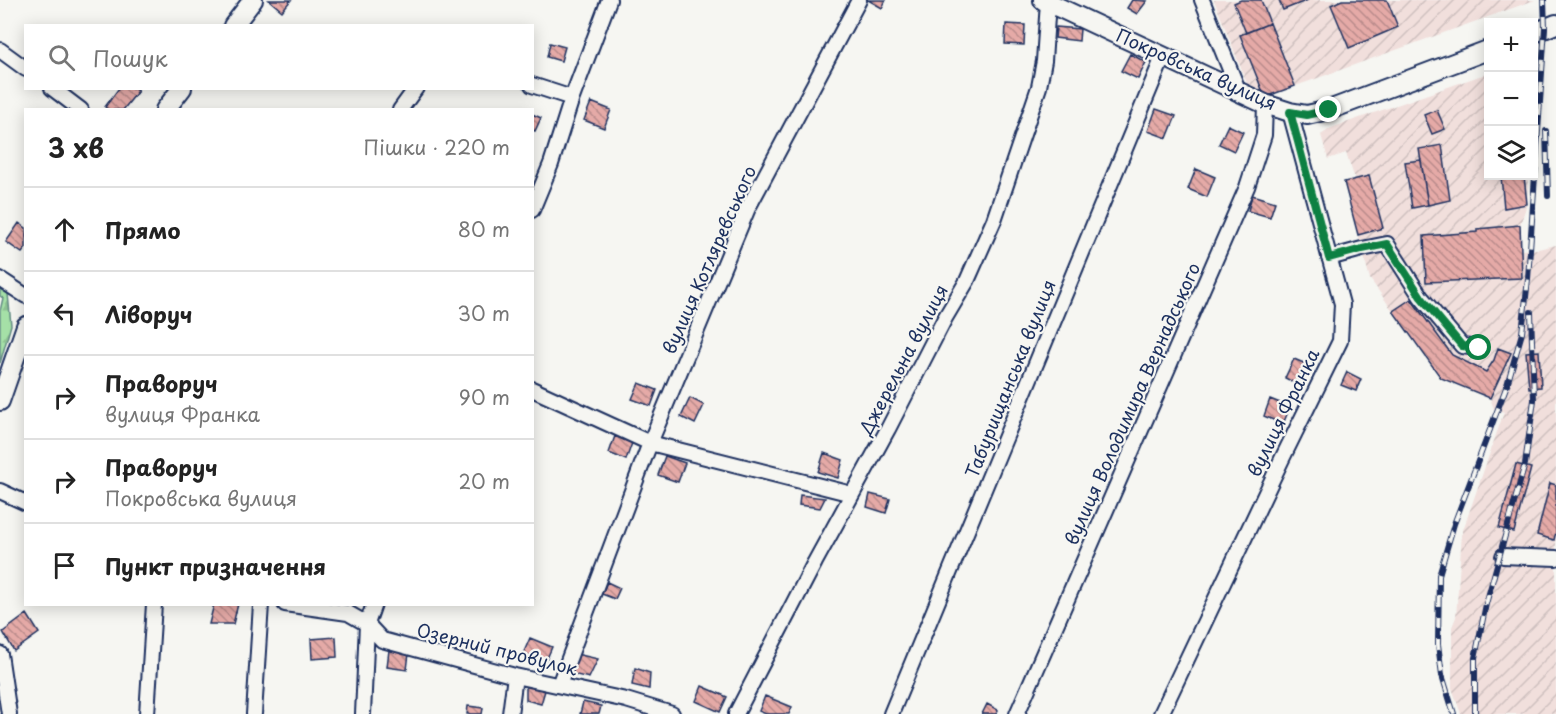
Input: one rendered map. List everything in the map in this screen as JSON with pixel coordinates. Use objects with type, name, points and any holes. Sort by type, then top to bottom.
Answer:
[{"type":"main road","points":[[235,24],[254,0]]},
{"type":"main road","name":"Покровська вулиця","points":[[1046,1],[1265,104],[1307,115],[1329,110],[1484,52]]},
{"type":"main road","points":[[1538,31],[1556,24]]},
{"type":"main road","points":[[167,108],[180,90]]},
{"type":"main road","points":[[0,401],[24,332]]},
{"type":"street","points":[[534,205],[551,164],[572,98],[609,0]]},
{"type":"street","name":"вулиця Котляревського","points":[[559,685],[650,443],[748,208],[859,0]]},
{"type":"street","points":[[1202,0],[1239,92]]},
{"type":"street","name":"Джерельна вулиця","points":[[736,714],[945,318],[967,281],[994,220],[1039,87],[1044,61],[1046,1]]},
{"type":"street","points":[[0,50],[24,68]]},
{"type":"street","name":"Табурищанська вулиця","points":[[891,714],[1163,57]]},
{"type":"street","points":[[534,86],[572,98]]},
{"type":"street","points":[[55,90],[78,108]]},
{"type":"street","points":[[401,108],[415,90]]},
{"type":"street","name":"вулиця Володимира Вернадського","points":[[1017,714],[1247,187],[1264,135],[1265,104]]},
{"type":"street","name":"вулиця Франка","points":[[1161,714],[1340,340],[1342,304],[1290,112]]},
{"type":"street","points":[[1329,258],[1387,244],[1421,297],[1462,346],[1479,348]]},
{"type":"street","points":[[0,279],[24,295]]},
{"type":"street","points":[[534,390],[650,443],[852,494]]},
{"type":"street","points":[[0,491],[24,502]]},
{"type":"street","points":[[1503,556],[1556,558]]},
{"type":"street","points":[[147,714],[154,606]]},
{"type":"street","points":[[254,714],[261,606]]},
{"type":"street","name":"Озерний провулок","points":[[299,606],[348,613],[367,624],[382,640],[515,676],[626,700],[672,714]]},
{"type":"street","points":[[363,714],[367,624],[373,606]]},
{"type":"street","points":[[0,654],[9,714]]},
{"type":"street","points":[[510,714],[515,676]]},
{"type":"street","points":[[623,714],[626,700]]},
{"type":"shaded area","points":[[1214,0],[1535,0],[1265,97],[1250,91]]},
{"type":"shaded area","points":[[1484,74],[1484,180],[1528,180],[1527,204],[1520,225],[1521,250],[1556,245],[1556,714],[1461,714],[1452,688],[1452,627],[1456,617],[1462,533],[1504,412],[1494,409],[1490,398],[1441,378],[1370,279],[1344,182],[1355,179],[1346,153],[1328,159],[1321,135],[1331,128]]},
{"type":"green space","points":[[0,288],[8,294],[11,325],[0,363],[0,311],[3,298],[0,296]]},
{"type":"building","points":[[269,0],[291,0],[282,11]]},
{"type":"building","points":[[868,0],[886,0],[882,8]]},
{"type":"building","points":[[1132,0],[1147,1],[1137,14],[1127,8]]},
{"type":"building","points":[[1241,0],[1261,0],[1270,23],[1246,33],[1234,3]]},
{"type":"building","points":[[1279,0],[1308,0],[1283,10]]},
{"type":"building","points":[[1342,0],[1387,0],[1398,27],[1349,48],[1331,5]]},
{"type":"building","points":[[1270,23],[1295,86],[1265,97],[1240,35]]},
{"type":"building","points":[[1006,24],[1025,25],[1024,45],[1005,44]]},
{"type":"building","points":[[1056,27],[1080,29],[1079,41],[1055,38]]},
{"type":"building","points":[[550,43],[565,47],[561,61],[547,57]]},
{"type":"building","points":[[1130,54],[1146,62],[1138,79],[1121,71]]},
{"type":"building","points":[[118,90],[138,91],[125,108],[105,107]]},
{"type":"building","points":[[591,102],[611,110],[604,128],[584,120]]},
{"type":"building","points":[[1156,109],[1176,116],[1167,138],[1148,131]]},
{"type":"building","points":[[1437,110],[1445,129],[1432,134],[1424,115]]},
{"type":"building","points":[[534,115],[541,118],[534,131]]},
{"type":"building","points":[[1228,125],[1243,132],[1234,151],[1219,144]]},
{"type":"building","points":[[1442,145],[1450,200],[1428,205],[1419,149]]},
{"type":"building","points":[[1421,160],[1428,205],[1412,208],[1405,162]]},
{"type":"building","points":[[1196,169],[1215,177],[1207,197],[1188,189]]},
{"type":"building","points":[[1369,176],[1383,228],[1358,235],[1344,182]]},
{"type":"building","points":[[1501,180],[1524,180],[1527,204],[1504,208]]},
{"type":"building","points":[[1252,195],[1275,202],[1270,217],[1248,211]]},
{"type":"building","points":[[19,223],[24,227],[24,250],[22,253],[6,242]]},
{"type":"building","points":[[1520,225],[1522,278],[1426,282],[1424,236],[1477,232],[1477,229]]},
{"type":"building","points":[[1411,299],[1452,355],[1486,372],[1498,348],[1511,353],[1490,398],[1441,378],[1393,311]]},
{"type":"building","points":[[1539,351],[1541,387],[1529,388],[1526,352]]},
{"type":"building","points":[[1294,359],[1306,364],[1297,384],[1285,378]]},
{"type":"building","points":[[1347,372],[1361,379],[1356,391],[1341,385]]},
{"type":"building","points":[[639,383],[657,390],[651,406],[632,399]]},
{"type":"building","points":[[690,398],[704,405],[695,424],[681,417]]},
{"type":"building","points":[[1270,399],[1290,407],[1283,424],[1264,416]]},
{"type":"building","points":[[615,436],[632,443],[626,460],[609,453]]},
{"type":"building","points":[[824,453],[843,460],[838,478],[818,472]]},
{"type":"building","points":[[665,456],[685,463],[678,482],[658,475]]},
{"type":"building","points":[[1516,464],[1531,468],[1514,532],[1499,528]]},
{"type":"building","points":[[1550,483],[1556,485],[1554,540],[1537,535]]},
{"type":"building","points":[[870,494],[890,499],[886,513],[867,507]]},
{"type":"building","points":[[800,495],[825,498],[820,508],[799,505]]},
{"type":"building","points":[[607,582],[620,588],[615,599],[602,594]]},
{"type":"building","points":[[214,606],[238,606],[233,624],[209,624]]},
{"type":"building","points":[[27,614],[39,633],[14,651],[3,632]]},
{"type":"building","points":[[336,637],[337,657],[312,659],[311,639]]},
{"type":"building","points":[[530,638],[552,647],[545,663],[523,654]]},
{"type":"building","points":[[389,650],[409,653],[407,670],[387,667]]},
{"type":"building","points":[[576,654],[598,659],[589,678],[568,673]]},
{"type":"building","points":[[635,668],[650,673],[649,689],[632,685]]},
{"type":"building","points":[[526,686],[546,687],[541,704],[526,700]]},
{"type":"building","points":[[702,686],[727,697],[720,712],[696,701]]},
{"type":"building","points":[[765,696],[792,707],[789,714],[766,714],[759,711]]},
{"type":"building","points":[[583,702],[601,706],[599,714],[580,714]]},
{"type":"building","points":[[987,704],[998,710],[996,714],[982,714]]},
{"type":"building","points":[[468,706],[483,708],[482,714],[467,714]]},
{"type":"railway","points":[[1454,714],[1442,675],[1438,644],[1439,575],[1454,524],[1507,385],[1522,333],[1528,279],[1545,28],[1544,0]]},
{"type":"railway","points":[[1546,131],[1548,196]]},
{"type":"railway","points":[[1475,714],[1475,658],[1486,604],[1525,464],[1534,400],[1531,312]]},
{"type":"route","points":[[1329,110],[1307,115],[1290,112],[1329,258],[1387,244],[1421,297],[1462,346],[1479,348]]}]
